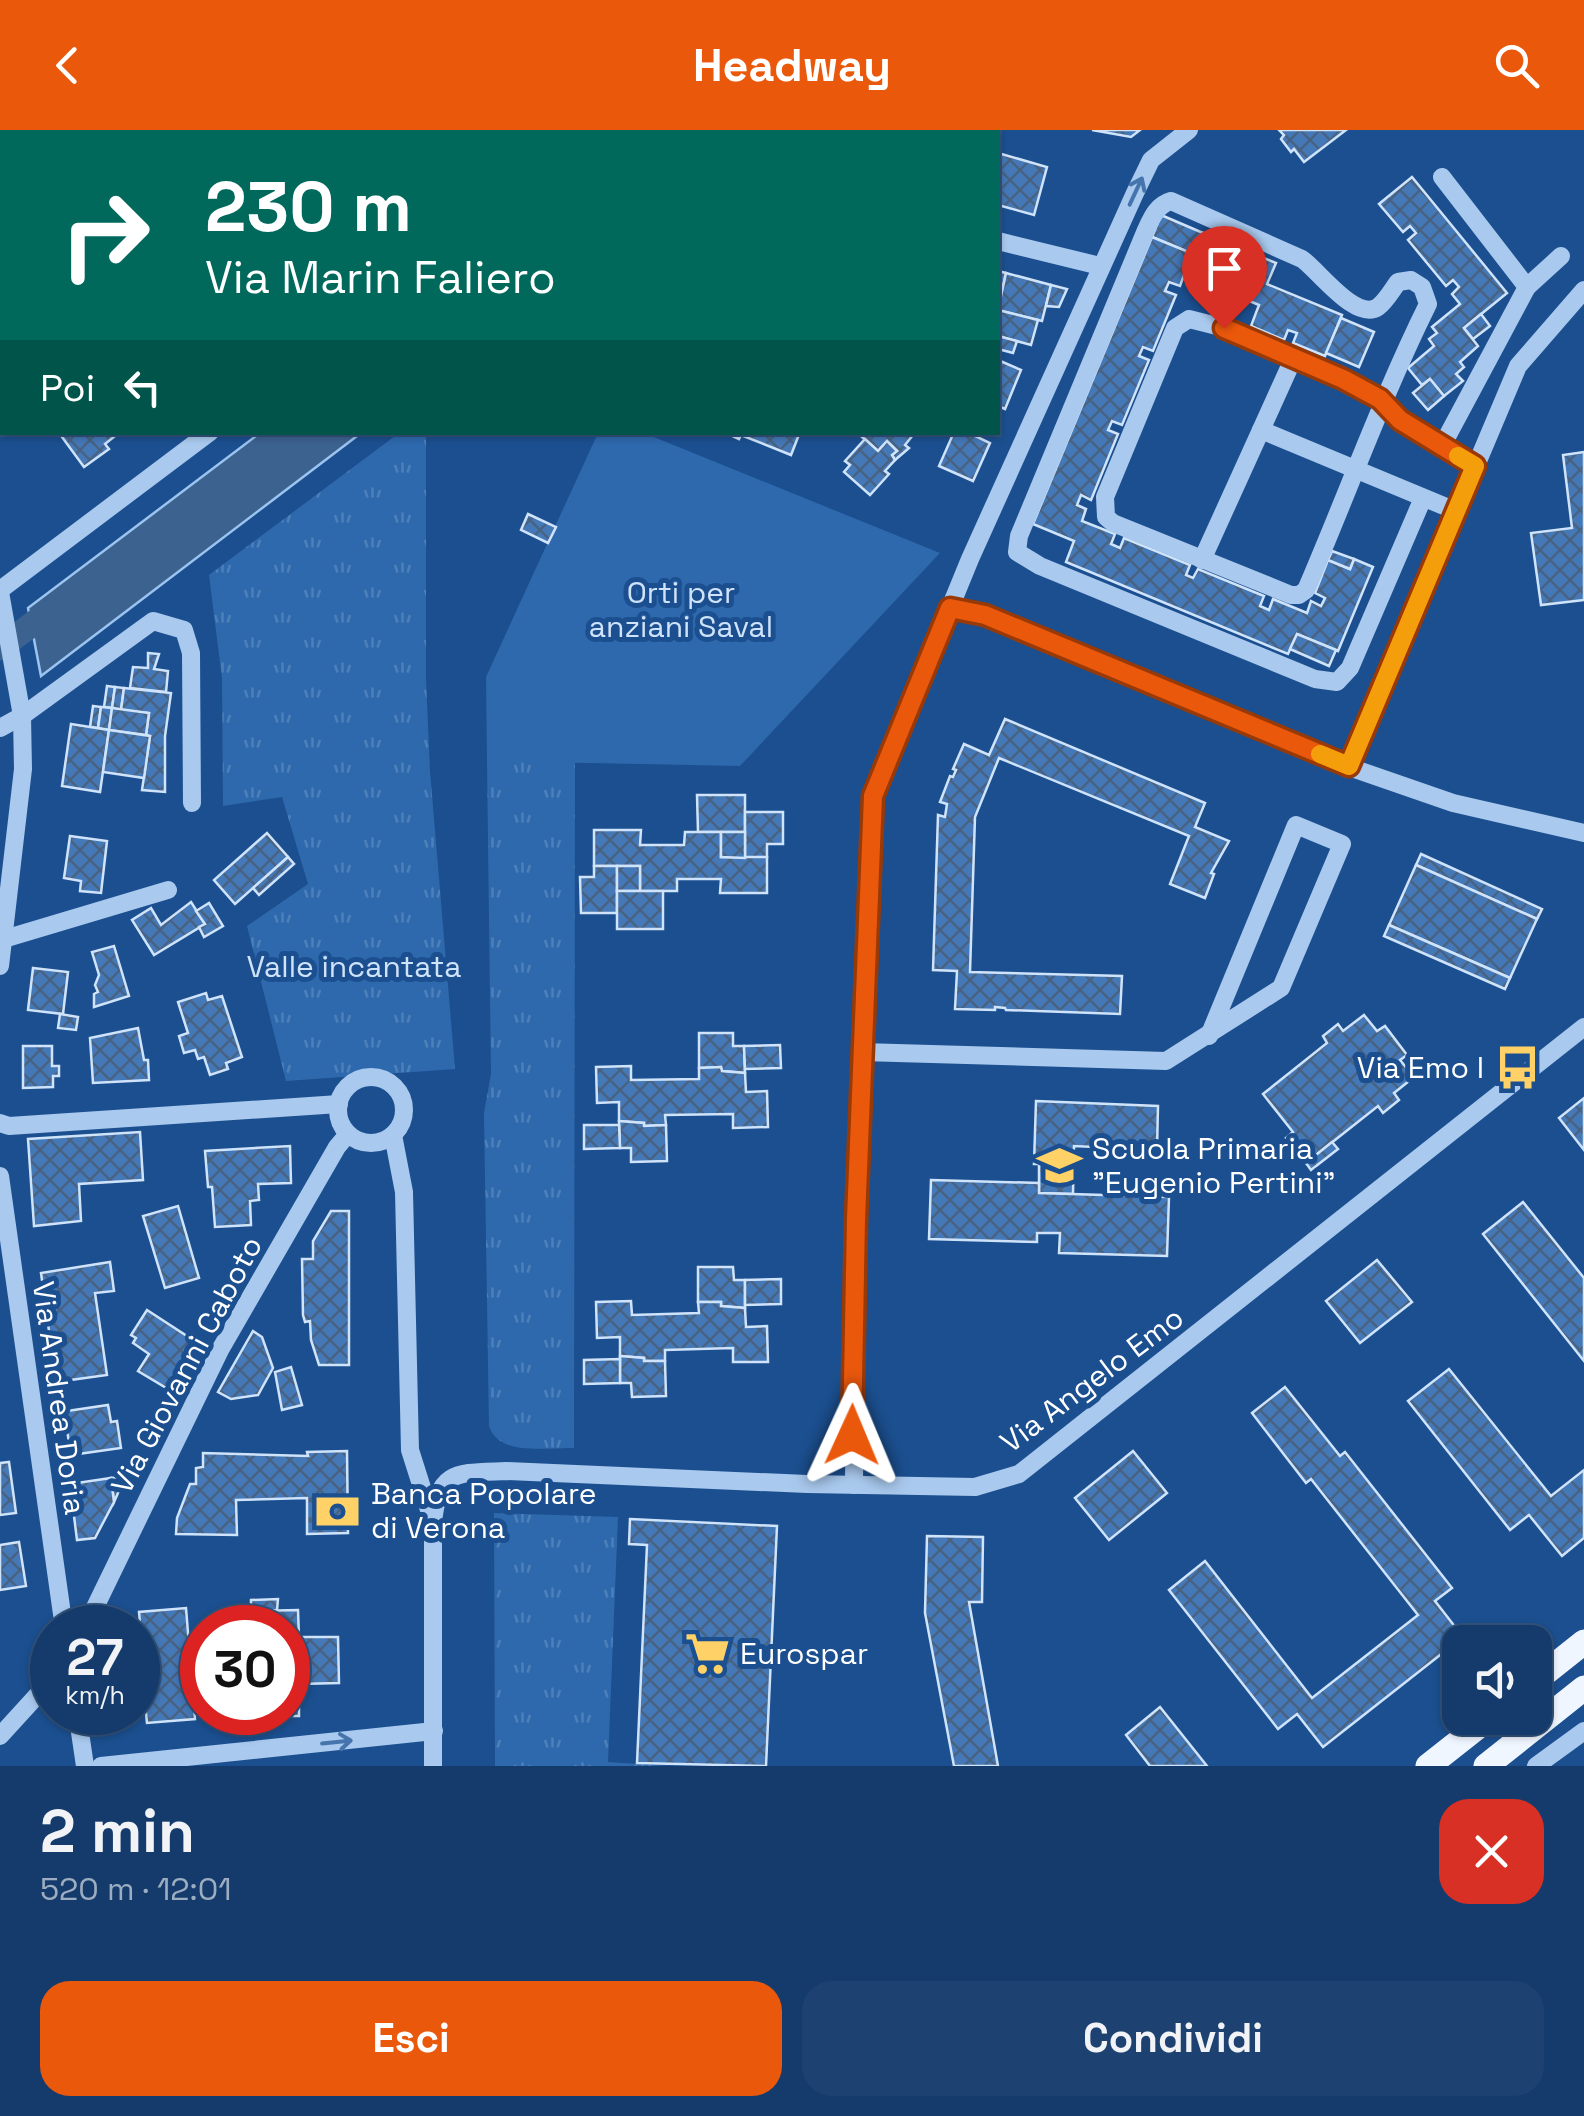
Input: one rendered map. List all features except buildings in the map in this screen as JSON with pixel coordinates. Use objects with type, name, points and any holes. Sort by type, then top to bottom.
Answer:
[{"type":"main road","points":[[1552,1667],[1584,1642]]},
{"type":"main road","points":[[1486,1766],[1584,1688]]},
{"type":"main road","points":[[1428,1766],[1467,1735]]},
{"type":"street","points":[[854,1485],[855,1258],[873,796],[950,608],[1150,160],[1189,130]]},
{"type":"street","points":[[1442,177],[1527,287]]},
{"type":"street","points":[[1423,498],[1350,668],[1337,682],[1296,672],[1040,566],[1017,552],[1019,536],[1146,230],[1164,203],[1172,201],[1302,259],[1347,301],[1361,308],[1372,310],[1382,305],[1398,282],[1411,280],[1422,287],[1428,304],[1397,368],[1384,403],[1306,590],[1300,596],[1126,530],[1106,517],[1105,497],[1175,328],[1181,322],[1200,320],[1343,379],[1384,403],[1400,420],[1475,466]]},
{"type":"street","points":[[1000,241],[1100,266]]},
{"type":"street","points":[[1442,446],[1527,287],[1561,256]]},
{"type":"street","points":[[1349,766],[1518,366],[1584,290]]},
{"type":"street","points":[[1202,560],[1294,358]]},
{"type":"street","points":[[1261,430],[1456,512]]},
{"type":"street","points":[[0,966],[23,769],[21,707],[0,591],[206,435]]},
{"type":"street","points":[[950,608],[985,615],[1349,766],[1452,803],[1584,832]]},
{"type":"street","points":[[0,728],[21,707],[153,622],[184,630],[190,653],[192,803]]},
{"type":"street","points":[[862,1052],[1166,1061],[1209,1036],[1281,988],[1342,844],[1296,826],[1209,1036]]},
{"type":"street","points":[[4,940],[168,890]]},
{"type":"street","name":"Via Angelo Emo","points":[[433,1524],[436,1495],[447,1480],[471,1472],[975,1487],[1019,1474],[1584,1027]]},
{"type":"street","points":[[363,1077],[388,1080],[404,1100],[401,1126],[393,1135],[375,1143],[356,1140],[342,1125],[338,1104],[352,1083],[363,1077]]},
{"type":"street","points":[[0,1123],[10,1126],[338,1104]]},
{"type":"street","name":"Via Giovanni Caboto","points":[[97,1605],[220,1350],[348,1134]]},
{"type":"street","points":[[393,1135],[404,1192],[410,1450],[433,1524],[433,1766]]},
{"type":"street","name":"Via Andrea Doria","points":[[0,1176],[61,1605]]},
{"type":"street","points":[[0,1736],[30,1703]]},
{"type":"street","points":[[100,1766],[434,1731]]},
{"type":"street","points":[[1536,1766],[1584,1731]]},
{"type":"street","points":[[80,1735],[84,1766]]},
{"type":"green space","name":"Valle incantata","points":[[396,435],[426,435],[430,771],[455,1069],[286,1081],[247,926],[308,884],[282,797],[223,806],[222,678],[209,575]]},
{"type":"green space","name":"Orti per anziani Saval","points":[[597,435],[649,435],[940,553],[740,766],[487,761],[486,677]]},
{"type":"green space","points":[[487,761],[575,761],[574,1448],[513,1446],[494,1436],[489,1426],[484,1113],[491,1074]]},
{"type":"green space","points":[[494,1513],[618,1517],[608,1762],[668,1766],[495,1766]]},
{"type":"shaded area","points":[[257,435],[358,435],[41,676],[28,608]]},
{"type":"waterway","points":[[0,648],[57,606]]},
{"type":"slow traffic","points":[[1320,754],[1349,766],[1475,466],[1458,456]]},
{"type":"place","name":"Via Emo I","points":[[1517,1068]]},
{"type":"place","name":"Scuola Primaria \"Eugenio Pertini\"","points":[[1059,1166]]},
{"type":"place","name":"Banca Popolare di Verona","points":[[338,1511]]},
{"type":"place","name":"Eurospar","points":[[707,1654]]},
{"type":"route","points":[[852,1435],[856,1219],[873,796],[950,608],[985,615],[1349,766],[1475,466],[1400,420],[1380,399],[1224,328]]}]
